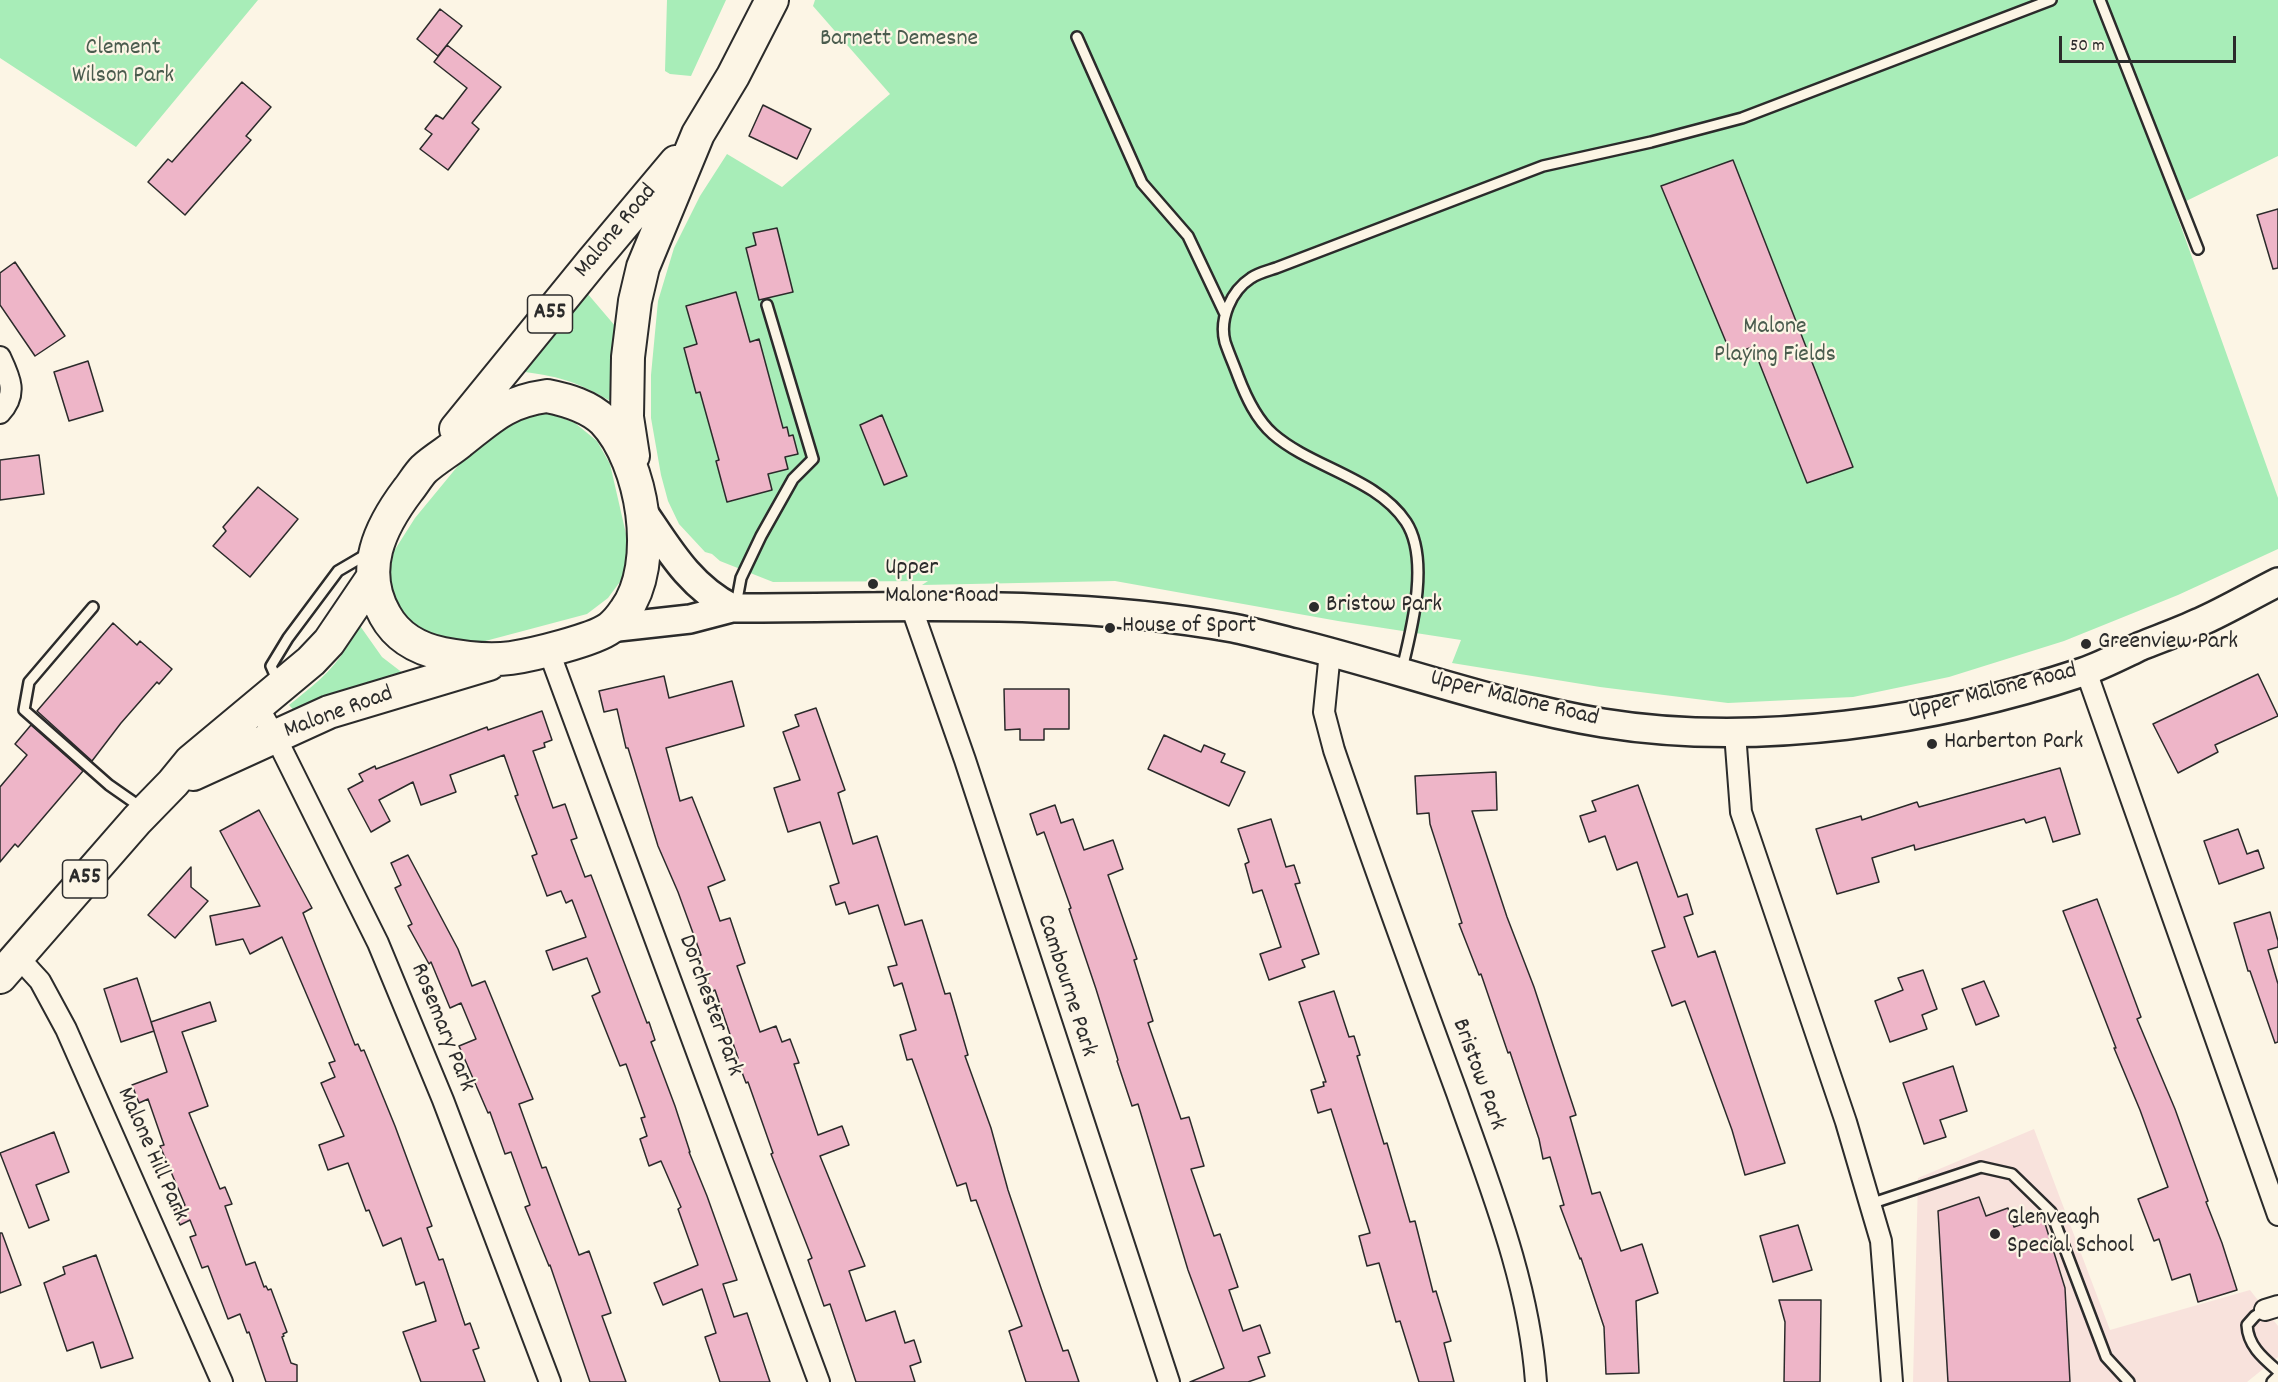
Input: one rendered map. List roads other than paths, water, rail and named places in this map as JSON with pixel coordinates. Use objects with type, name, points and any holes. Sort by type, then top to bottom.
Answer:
[{"type":"highway","name":"Malone Road","points":[[640,500],[627,417],[628,357],[635,301],[643,267],[698,134],[733,76],[772,0]]},
{"type":"highway","name":"Malone Road","points":[[424,470],[698,134]]},
{"type":"highway","name":"A55","points":[[547,396],[565,399],[582,406],[603,420],[618,439],[640,500],[643,569],[638,589],[625,612],[609,628],[580,641],[510,658],[471,658],[442,653],[420,647],[403,637],[390,624],[380,608],[370,566],[390,514],[424,470],[505,407],[525,400],[547,396]]},
{"type":"highway","name":"Malone Road","points":[[9,967],[191,761],[311,661],[329,642],[343,620],[370,566]]},
{"type":"highway","name":"Malone Road","points":[[173,783],[329,712],[510,658]]},
{"type":"main road","points":[[640,500],[682,569],[717,600],[734,608]]},
{"type":"main road","name":"Upper Malone Road","points":[[609,628],[690,619],[734,608],[911,606],[1066,609],[1141,615],[1235,628],[1518,704],[1602,723],[1677,731],[1735,733],[1827,726],[1913,715],[2001,696],[2086,671],[2201,622],[2278,582]]},
{"type":"street","points":[[0,357],[11,389],[9,403],[0,412]]},
{"type":"street","name":"Cambourne Park","points":[[911,606],[965,760],[1169,1382]]},
{"type":"street","name":"Dorchester Park","points":[[548,649],[819,1382]]},
{"type":"street","name":"Bristow Park","points":[[1330,652],[1324,712],[1334,750],[1487,1177],[1517,1269],[1536,1382]]},
{"type":"street","points":[[2086,671],[2278,1215]]},
{"type":"street","name":"Rosemary Park","points":[[269,696],[274,737],[378,943],[443,1100],[550,1382]]},
{"type":"street","points":[[1735,733],[1741,812],[1846,1122],[1881,1241],[1892,1382]]},
{"type":"street","name":"Malone Hill Park","points":[[9,967],[40,981],[66,1029],[222,1382]]},
{"type":"lane","points":[[1402,672],[1413,616],[1418,572],[1413,538],[1406,523],[1394,507],[1376,493],[1291,448],[1272,433],[1257,416],[1243,389],[1225,341],[1223,328],[1225,314],[1240,286],[1253,277],[1297,259],[1543,166],[1651,142],[1742,118],[2051,0]]},
{"type":"lane","points":[[2100,0],[2198,249]]},
{"type":"lane","points":[[1077,37],[1142,183],[1188,236],[1225,314]]},
{"type":"lane","points":[[734,608],[741,578],[761,536],[793,479],[813,459],[767,305]]},
{"type":"lane","points":[[269,696],[271,666],[288,638],[338,571],[370,566]]},
{"type":"lane","points":[[93,607],[29,682],[24,710],[110,785],[146,811]]},
{"type":"lane","points":[[1870,1204],[1981,1167],[2012,1174],[2051,1212],[2106,1357],[2129,1382]]},
{"type":"lane","points":[[2271,1308],[2255,1316],[2247,1326],[2248,1338],[2262,1358],[2278,1371]]},
{"type":"lane","points":[[2272,1382],[2278,1376]]},
{"type":"place","name":"Upper Malone Road","points":[[873,584]]},
{"type":"place","name":"Bristow Park","points":[[1314,607]]},
{"type":"place","name":"House of Sport","points":[[1110,628]]},
{"type":"place","name":"Greenview Park","points":[[2086,644]]},
{"type":"place","name":"Harberton Park","points":[[1932,744]]},
{"type":"place","name":"Glenveagh Special School","points":[[1995,1234]]},
{"type":"park label","name":"Barnett Demesne","points":[[899,41]]},
{"type":"park label","name":"Clement Wilson Park","points":[[123,64]]},
{"type":"park label","name":"Malone Playing Fields","points":[[1775,343]]}]
